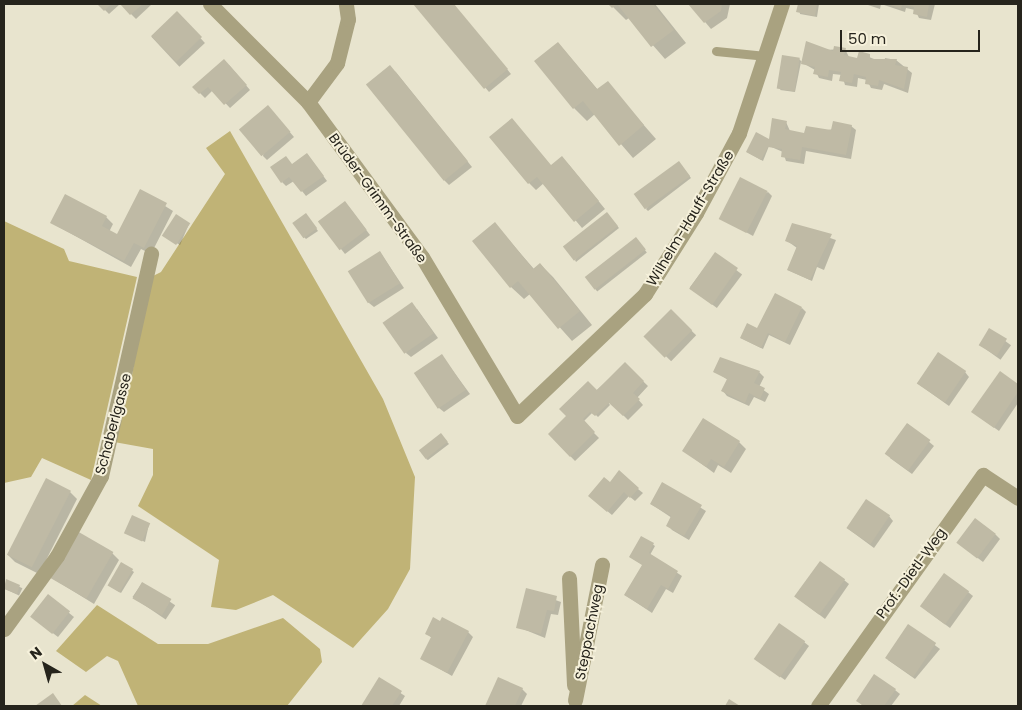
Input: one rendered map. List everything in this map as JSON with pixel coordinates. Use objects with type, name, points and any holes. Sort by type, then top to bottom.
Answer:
[{"type":"street","name":"Brüder-Grimm-Straße","points":[[210,4],[308,102],[422,257],[517,416]]},
{"type":"street","points":[[308,102],[337,63],[348,19],[346,4]]},
{"type":"street","name":"Wilhelm-Hauff-Straße","points":[[517,416],[645,294],[725,160],[767,56],[782,4]]},
{"type":"street","name":"Schaberlgasse","points":[[4,629],[57,556],[101,476],[151,254]]},
{"type":"street","name":"Prof.-Dietl-Weg","points":[[818,706],[983,475],[1018,498]]},
{"type":"street","name":"Steppachweg","points":[[574,703],[602,564]]},
{"type":"street","name":"Steppachweg","points":[[569,578],[574,703]]},
{"type":"lane","points":[[716,51],[767,56]]},
{"type":"shaded area","points":[[230,131],[383,399],[415,477],[410,569],[388,609],[353,648],[273,595],[236,610],[211,607],[219,560],[138,506],[153,475],[153,449],[114,442],[132,375],[149,278],[161,272],[225,174],[206,148]]},
{"type":"shaded area","points":[[4,221],[64,249],[69,261],[137,277],[91,480],[42,458],[31,477],[4,483]]},
{"type":"shaded area","points":[[97,605],[158,644],[208,644],[283,618],[320,649],[322,662],[287,706],[138,706],[118,661],[107,656],[86,672],[56,651]]},
{"type":"shaded area","points":[[85,695],[102,706],[72,706]]},
{"type":"building","points":[[97,4],[111,4],[104,11]]},
{"type":"building","points":[[120,4],[143,4],[130,15]]},
{"type":"building","points":[[413,4],[454,4],[508,69],[484,89]]},
{"type":"building","points":[[608,4],[617,4],[612,8]]},
{"type":"building","points":[[617,4],[653,4],[674,30],[651,47]]},
{"type":"building","points":[[688,4],[722,4],[721,11],[704,23]]},
{"type":"building","points":[[798,4],[817,4],[815,16],[796,12]]},
{"type":"building","points":[[888,4],[902,4],[901,9]]},
{"type":"building","points":[[929,4],[927,17],[913,14],[914,7],[903,5]]},
{"type":"building","points":[[177,11],[202,37],[176,62],[151,36]]},
{"type":"building","points":[[806,41],[833,51],[834,46],[846,48],[844,55],[857,58],[859,51],[870,54],[870,59],[897,59],[895,65],[908,67],[904,89],[879,80],[878,86],[865,84],[866,77],[854,74],[852,83],[839,81],[841,72],[829,70],[828,77],[813,74],[815,67],[801,64]]},
{"type":"building","points":[[558,42],[597,89],[608,81],[644,125],[619,146],[583,101],[573,109],[534,61]]},
{"type":"building","points":[[782,55],[800,58],[794,91],[777,89]]},
{"type":"building","points":[[224,59],[247,85],[224,105],[208,87],[199,94],[192,87]]},
{"type":"building","points":[[390,65],[468,161],[444,181],[366,85]]},
{"type":"building","points":[[268,105],[290,132],[261,156],[239,129]]},
{"type":"building","points":[[512,118],[551,165],[562,156],[599,201],[574,222],[537,177],[528,184],[489,137]]},
{"type":"building","points":[[772,118],[787,121],[785,129],[804,133],[806,126],[831,130],[833,121],[852,125],[846,155],[802,147],[800,160],[781,157],[782,149],[768,147],[761,160],[746,152],[756,132],[769,139]]},
{"type":"building","points":[[307,153],[324,176],[301,192],[289,177],[281,183],[270,167],[286,156],[292,164]]},
{"type":"building","points":[[679,161],[690,176],[645,209],[634,194]]},
{"type":"building","points":[[740,177],[768,191],[746,233],[719,219]]},
{"type":"building","points":[[140,189],[167,203],[144,248],[134,243],[124,261],[50,223],[65,194],[107,216],[102,226],[117,234]]},
{"type":"building","points":[[345,201],[367,230],[340,250],[318,221]]},
{"type":"building","points":[[607,212],[618,226],[574,261],[563,246]]},
{"type":"building","points":[[306,213],[317,228],[303,238],[292,223]]},
{"type":"building","points":[[176,214],[190,223],[176,245],[162,236]]},
{"type":"building","points":[[495,222],[533,269],[540,263],[580,311],[558,329],[518,281],[510,288],[472,241]]},
{"type":"building","points":[[792,223],[832,234],[810,280],[787,270],[797,246],[785,241]]},
{"type":"building","points":[[636,237],[646,250],[595,290],[585,277]]},
{"type":"building","points":[[380,251],[400,283],[368,303],[348,271]]},
{"type":"building","points":[[715,252],[738,268],[712,305],[689,289]]},
{"type":"building","points":[[775,293],[802,307],[785,342],[768,333],[761,348],[740,338],[747,323],[757,328]]},
{"type":"building","points":[[412,302],[434,333],[404,354],[383,323]]},
{"type":"building","points":[[671,309],[692,330],[665,358],[643,337]]},
{"type":"building","points":[[989,328],[1007,339],[997,356],[979,345]]},
{"type":"building","points":[[938,352],[966,371],[945,403],[917,384]]},
{"type":"building","points":[[442,354],[466,390],[438,409],[414,373]]},
{"type":"building","points":[[720,357],[760,371],[754,383],[765,388],[760,399],[749,393],[745,403],[721,391],[727,379],[713,372]]},
{"type":"building","points":[[625,362],[644,381],[633,393],[640,399],[623,416],[609,403],[595,416],[590,412],[583,419],[595,432],[570,457],[548,434],[566,416],[559,409],[588,381],[597,390]]},
{"type":"building","points":[[1000,371],[1018,384],[1018,392],[994,428],[971,412]]},
{"type":"building","points":[[703,418],[740,441],[724,467],[711,459],[706,467],[682,451]]},
{"type":"building","points":[[907,423],[930,440],[908,471],[885,454]]},
{"type":"building","points":[[441,433],[448,442],[426,459],[419,450]]},
{"type":"building","points":[[619,470],[639,488],[630,498],[624,492],[607,512],[588,496],[604,477],[610,482]]},
{"type":"building","points":[[46,478],[71,491],[32,567],[7,555]]},
{"type":"building","points":[[662,482],[702,505],[684,536],[666,526],[671,516],[650,504]]},
{"type":"building","points":[[866,499],[890,515],[870,544],[846,528]]},
{"type":"building","points":[[132,515],[150,523],[142,541],[124,533]]},
{"type":"building","points":[[975,518],[996,534],[977,558],[956,543]]},
{"type":"building","points":[[77,531],[113,552],[86,599],[50,578]]},
{"type":"building","points":[[641,536],[654,543],[649,553],[678,571],[668,589],[661,585],[647,609],[624,595],[642,565],[629,557]]},
{"type":"building","points":[[820,561],[845,579],[819,615],[794,597]]},
{"type":"building","points":[[121,562],[133,569],[120,592],[107,585]]},
{"type":"building","points":[[944,573],[969,591],[945,624],[920,606]]},
{"type":"building","points":[[6,579],[20,585],[17,594],[4,589]]},
{"type":"building","points":[[142,582],[171,599],[162,615],[133,598]]},
{"type":"building","points":[[526,588],[557,596],[554,611],[547,610],[541,634],[516,628]]},
{"type":"building","points":[[48,594],[70,611],[52,634],[30,617]]},
{"type":"building","points":[[433,617],[440,621],[442,617],[469,631],[447,673],[420,659],[431,637],[425,634]]},
{"type":"building","points":[[779,623],[805,641],[780,677],[754,659]]},
{"type":"building","points":[[908,624],[936,643],[913,677],[885,658]]},
{"type":"building","points":[[874,674],[896,689],[884,706],[864,706],[856,701]]},
{"type":"building","points":[[379,677],[402,691],[392,706],[361,706]]},
{"type":"building","points":[[498,677],[523,688],[515,706],[485,706]]},
{"type":"building","points":[[53,693],[62,706],[35,706]]},
{"type":"building","points":[[729,699],[740,706],[725,706]]}]
